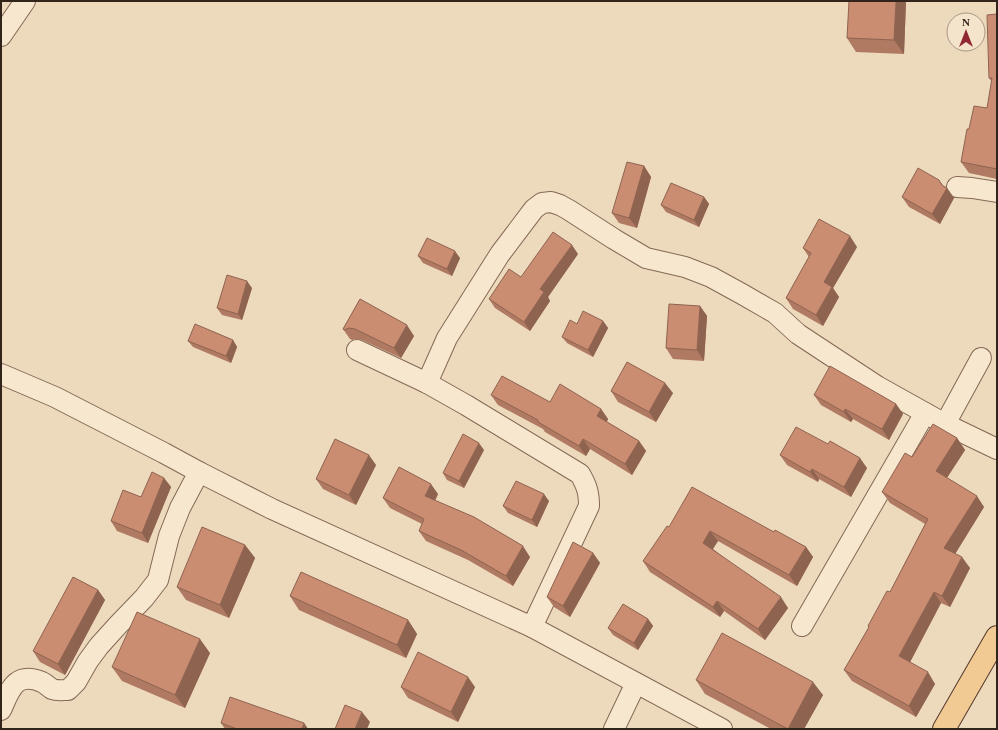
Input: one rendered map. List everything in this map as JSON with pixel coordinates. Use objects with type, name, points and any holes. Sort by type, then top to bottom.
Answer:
[{"type":"main road","points":[[944,729],[997,637]]},
{"type":"street","points":[[1,36],[25,1]]},
{"type":"street","points":[[957,187],[997,192]]},
{"type":"street","points":[[427,383],[447,338],[500,254],[534,209],[542,204],[551,202],[569,210],[646,258],[685,267],[711,277],[742,294],[775,313],[798,334],[877,386],[945,424],[997,449]]},
{"type":"street","points":[[357,350],[427,383],[580,474],[585,483],[588,494],[588,506],[532,627]]},
{"type":"street","points":[[945,424],[981,358]]},
{"type":"street","points":[[1,374],[55,397],[198,472],[272,508],[532,627],[722,729]]},
{"type":"street","points":[[802,626],[925,413]]},
{"type":"street","points":[[1,710],[11,689],[18,681],[28,678],[43,682],[54,690],[68,690],[76,682],[98,646],[144,598],[158,580],[169,536],[180,508],[198,472]]},
{"type":"street","points":[[614,729],[636,683]]},
{"type":"building","points":[[849,1],[896,1],[894,40],[847,38]]},
{"type":"building","points":[[997,14],[997,169],[961,162],[967,129],[969,129],[974,106],[987,108],[992,78],[989,78],[987,15]]},
{"type":"building","points":[[627,162],[644,166],[629,218],[612,213]]},
{"type":"building","points":[[918,168],[939,180],[943,186],[947,188],[932,214],[902,197]]},
{"type":"building","points":[[671,183],[704,197],[694,220],[661,205]]},
{"type":"building","points":[[819,219],[850,236],[824,282],[832,287],[816,315],[786,298],[811,253],[803,248]]},
{"type":"building","points":[[553,232],[572,245],[540,289],[544,292],[524,322],[489,299],[509,269],[521,277]]},
{"type":"building","points":[[427,238],[455,251],[447,269],[418,256]]},
{"type":"building","points":[[227,275],[247,281],[238,314],[217,308]]},
{"type":"building","points":[[360,299],[407,325],[394,348],[355,329],[343,329]]},
{"type":"building","points":[[669,304],[700,306],[697,350],[666,348]]},
{"type":"building","points":[[583,311],[603,321],[588,350],[562,337],[570,320],[577,324]]},
{"type":"building","points":[[195,324],[233,340],[226,356],[188,341]]},
{"type":"building","points":[[627,362],[665,383],[649,412],[611,391]]},
{"type":"building","points":[[830,366],[896,404],[882,429],[845,409],[844,412],[814,395]]},
{"type":"building","points":[[502,376],[550,402],[560,384],[601,409],[597,416],[639,441],[625,464],[583,439],[579,446],[538,422],[538,420],[491,395]]},
{"type":"building","points":[[933,424],[957,438],[936,471],[977,496],[944,548],[962,557],[942,596],[934,592],[899,656],[928,672],[909,706],[844,670],[869,627],[868,626],[887,591],[890,592],[928,519],[882,492],[905,453],[912,457]]},
{"type":"building","points":[[796,427],[828,444],[830,441],[860,458],[844,487],[812,469],[810,472],[780,455]]},
{"type":"building","points":[[463,434],[479,443],[459,481],[443,473]]},
{"type":"building","points":[[335,439],[369,455],[349,495],[316,479]]},
{"type":"building","points":[[399,467],[431,484],[425,496],[474,517],[523,546],[506,576],[461,550],[419,531],[424,519],[383,498]]},
{"type":"building","points":[[152,472],[164,478],[142,533],[111,521],[123,490],[141,497]]},
{"type":"building","points":[[516,481],[544,494],[532,520],[503,506]]},
{"type":"building","points":[[692,487],[774,532],[775,530],[806,547],[789,575],[710,531],[703,543],[781,597],[758,629],[717,601],[713,607],[643,561],[667,526],[669,527]]},
{"type":"building","points":[[202,527],[245,545],[220,605],[177,587]]},
{"type":"building","points":[[573,542],[593,553],[563,606],[547,597]]},
{"type":"building","points":[[301,572],[408,620],[397,645],[290,596]]},
{"type":"building","points":[[73,577],[98,590],[58,664],[33,651]]},
{"type":"building","points":[[623,604],[648,619],[634,643],[608,628]]},
{"type":"building","points":[[137,612],[200,639],[175,695],[112,667]]},
{"type":"building","points":[[722,633],[813,682],[788,729],[696,680]]},
{"type":"building","points":[[418,652],[468,677],[451,712],[401,687]]},
{"type":"building","points":[[230,697],[304,723],[302,729],[237,729],[221,723]]},
{"type":"building","points":[[345,705],[362,712],[355,729],[335,729]]}]
